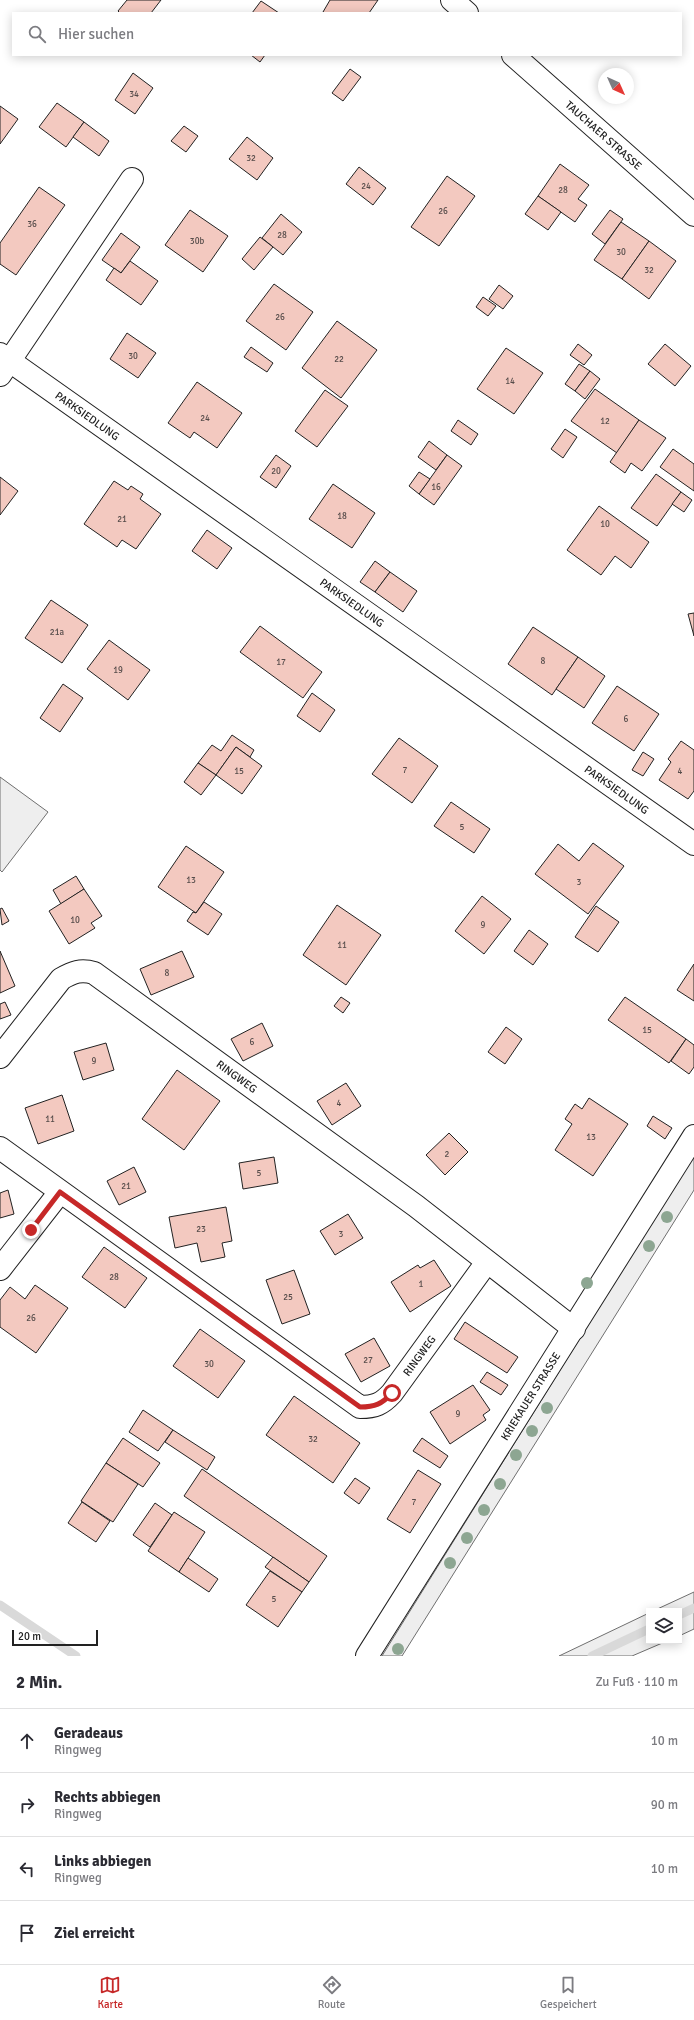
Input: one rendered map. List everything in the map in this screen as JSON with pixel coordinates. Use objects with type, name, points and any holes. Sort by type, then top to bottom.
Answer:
[{"type":"street","points":[[452,0],[465,12]]},
{"type":"street","name":"TAUCHAER STRASSE","points":[[514,56],[694,216]]},
{"type":"street","name":"PARKSIEDLUNG","points":[[132,179],[3,363],[694,844]]},
{"type":"street","name":"RINGWEG","points":[[0,1057],[61,979],[72,973],[84,970],[94,973],[416,1206],[574,1329]]},
{"type":"street","name":"KRIEKAUER STRASSE","points":[[367,1656],[694,1136]]},
{"type":"street","name":"RINGWEG","points":[[0,1148],[360,1407],[373,1407],[384,1402],[392,1393],[487,1262]]},
{"type":"street","points":[[0,1269],[60,1192]]},
{"type":"shaded area","points":[[0,777],[48,812],[2,872],[0,870]]},
{"type":"shaded area","points":[[694,1155],[694,1190],[402,1656],[382,1656]]},
{"type":"shaded area","points":[[694,1592],[694,1629],[682,1635],[682,1608],[659,1608]]},
{"type":"shaded area","points":[[646,1614],[646,1644],[660,1644],[632,1656],[559,1656]]},
{"type":"building","points":[[127,0],[161,0],[152,12],[118,11]]},
{"type":"building","points":[[330,0],[378,0],[370,12],[323,12]]},
{"type":"building","points":[[261,1],[278,12],[253,12]]},
{"type":"building","points":[[252,56],[264,56],[260,62]]},
{"type":"building","points":[[350,69],[361,77],[343,101],[332,93]]},
{"type":"building","points":[[133,73],[153,88],[135,114],[115,100]]},
{"type":"building","points":[[57,103],[84,122],[66,147],[39,127]]},
{"type":"building","points":[[0,106],[18,119],[0,144]]},
{"type":"building","points":[[84,122],[109,141],[99,156],[73,137]]},
{"type":"building","points":[[184,126],[198,136],[186,152],[171,141]]},
{"type":"building","points":[[247,137],[273,158],[257,180],[229,159]]},
{"type":"building","points":[[560,164],[589,185],[578,199],[587,205],[575,222],[538,196]]},
{"type":"building","points":[[359,167],[386,188],[373,205],[346,184]]},
{"type":"building","points":[[447,176],[475,196],[439,246],[411,227]]},
{"type":"building","points":[[39,187],[65,205],[16,275],[0,264],[0,243]]},
{"type":"building","points":[[538,196],[561,212],[548,230],[525,214]]},
{"type":"building","points":[[190,210],[228,236],[203,272],[165,245]]},
{"type":"building","points":[[610,210],[623,219],[605,244],[592,234]]},
{"type":"building","points":[[281,214],[302,232],[283,255],[262,238]]},
{"type":"building","points":[[621,222],[649,241],[622,279],[594,260]]},
{"type":"building","points":[[121,233],[140,247],[121,273],[102,260]]},
{"type":"building","points":[[260,237],[273,247],[254,270],[242,259]]},
{"type":"building","points":[[649,241],[676,261],[649,299],[622,279]]},
{"type":"building","points":[[130,261],[158,281],[141,305],[106,280],[114,268],[121,273]]},
{"type":"building","points":[[274,284],[313,312],[286,350],[246,321]]},
{"type":"building","points":[[499,285],[513,296],[503,309],[489,299]]},
{"type":"building","points":[[483,297],[496,306],[488,316],[476,307]]},
{"type":"building","points":[[337,321],[377,350],[341,398],[302,368]]},
{"type":"building","points":[[127,333],[156,353],[138,378],[110,359]]},
{"type":"building","points":[[578,344],[592,355],[584,365],[570,355]]},
{"type":"building","points":[[665,344],[691,366],[675,386],[648,364]]},
{"type":"building","points":[[251,347],[273,363],[267,372],[244,357]]},
{"type":"building","points":[[506,348],[543,373],[514,414],[477,389]]},
{"type":"building","points":[[579,364],[590,371],[575,391],[565,384]]},
{"type":"building","points":[[590,371],[600,379],[585,399],[575,391]]},
{"type":"building","points":[[197,382],[242,413],[217,448],[194,432],[190,438],[168,423]]},
{"type":"building","points":[[595,389],[639,420],[617,453],[571,421]]},
{"type":"building","points":[[325,390],[348,406],[317,447],[295,431]]},
{"type":"building","points":[[458,420],[478,434],[471,445],[451,431]]},
{"type":"building","points":[[639,420],[666,438],[642,471],[631,463],[625,473],[610,462]]},
{"type":"building","points":[[565,429],[577,437],[563,458],[551,449]]},
{"type":"building","points":[[429,441],[447,455],[436,470],[418,457]]},
{"type":"building","points":[[673,449],[694,464],[694,491],[660,467]]},
{"type":"building","points":[[276,455],[291,466],[276,488],[260,477]]},
{"type":"building","points":[[447,455],[462,466],[434,505],[419,494]]},
{"type":"building","points":[[419,472],[430,479],[419,494],[409,486]]},
{"type":"building","points":[[656,474],[681,492],[657,526],[631,508]]},
{"type":"building","points":[[0,477],[18,491],[0,515]]},
{"type":"building","points":[[114,481],[128,490],[131,486],[143,494],[140,499],[161,514],[136,549],[122,540],[117,547],[84,524]]},
{"type":"building","points":[[333,484],[375,513],[352,548],[309,519]]},
{"type":"building","points":[[681,492],[692,500],[684,512],[672,504]]},
{"type":"building","points":[[599,506],[649,542],[631,568],[615,556],[601,575],[567,550]]},
{"type":"building","points":[[207,530],[232,548],[217,569],[192,551]]},
{"type":"building","points":[[375,561],[390,572],[375,592],[360,582]]},
{"type":"building","points":[[390,572],[417,591],[403,612],[375,592]]},
{"type":"building","points":[[51,600],[88,625],[62,663],[25,638]]},
{"type":"building","points":[[694,613],[694,636],[688,614]]},
{"type":"building","points":[[260,626],[322,672],[303,698],[240,652]]},
{"type":"building","points":[[533,627],[578,657],[552,695],[508,664]]},
{"type":"building","points":[[109,640],[150,670],[128,700],[87,669]]},
{"type":"building","points":[[578,657],[605,676],[584,708],[556,689]]},
{"type":"building","points":[[63,684],[83,698],[60,732],[40,718]]},
{"type":"building","points":[[617,686],[659,714],[634,751],[592,723]]},
{"type":"building","points":[[312,693],[335,710],[320,732],[297,716]]},
{"type":"building","points":[[232,735],[254,750],[250,757],[236,747],[216,775],[198,763],[212,745],[221,751]]},
{"type":"building","points":[[399,738],[438,766],[412,803],[372,774]]},
{"type":"building","points":[[681,741],[694,750],[694,791],[688,799],[659,780],[671,762],[668,759]]},
{"type":"building","points":[[236,747],[262,766],[242,794],[216,775]]},
{"type":"building","points":[[643,752],[654,759],[643,776],[632,770]]},
{"type":"building","points":[[198,763],[216,775],[201,795],[184,782]]},
{"type":"building","points":[[451,802],[490,829],[474,853],[434,826]]},
{"type":"building","points":[[593,843],[624,866],[588,914],[535,874],[558,844],[579,861]]},
{"type":"building","points":[[186,846],[224,872],[196,913],[158,887]]},
{"type":"building","points":[[76,876],[84,889],[61,904],[53,890]]},
{"type":"building","points":[[84,889],[102,916],[91,923],[95,928],[69,944],[49,911]]},
{"type":"building","points":[[482,896],[511,919],[484,954],[455,931]]},
{"type":"building","points":[[204,902],[222,914],[208,935],[187,921],[193,912],[196,913]]},
{"type":"building","points":[[337,905],[381,935],[346,985],[303,955]]},
{"type":"building","points":[[596,906],[619,922],[598,952],[575,937]]},
{"type":"building","points":[[2,908],[9,921],[2,925],[0,909]]},
{"type":"building","points":[[529,930],[548,944],[533,965],[514,951]]},
{"type":"building","points":[[0,951],[15,986],[0,993]]},
{"type":"building","points":[[182,951],[194,977],[151,995],[140,969]]},
{"type":"building","points":[[694,964],[694,1001],[677,990]]},
{"type":"building","points":[[341,997],[350,1003],[343,1013],[334,1006]]},
{"type":"building","points":[[625,997],[686,1039],[669,1063],[608,1020]]},
{"type":"building","points":[[5,1002],[11,1015],[0,1019],[0,1004]]},
{"type":"building","points":[[262,1023],[273,1046],[243,1061],[231,1039]]},
{"type":"building","points":[[506,1027],[522,1039],[505,1064],[488,1052]]},
{"type":"building","points":[[686,1039],[694,1045],[694,1067],[689,1074],[671,1061]]},
{"type":"building","points":[[106,1043],[114,1070],[83,1080],[74,1052]]},
{"type":"building","points":[[177,1070],[220,1101],[184,1150],[142,1119]]},
{"type":"building","points":[[346,1083],[361,1106],[332,1125],[317,1101]]},
{"type":"building","points":[[62,1095],[74,1131],[38,1144],[25,1108]]},
{"type":"building","points":[[589,1098],[628,1124],[593,1176],[555,1150],[572,1124],[565,1119],[575,1104],[582,1109]]},
{"type":"building","points":[[653,1116],[672,1128],[665,1139],[647,1126]]},
{"type":"building","points":[[449,1133],[468,1152],[445,1175],[426,1155]]},
{"type":"building","points":[[274,1157],[278,1183],[243,1189],[239,1163]]},
{"type":"building","points":[[134,1167],[146,1192],[119,1205],[107,1181]]},
{"type":"building","points":[[8,1190],[14,1214],[0,1218],[0,1193]]},
{"type":"building","points":[[226,1207],[232,1241],[222,1243],[225,1257],[201,1262],[197,1243],[175,1248],[169,1217]]},
{"type":"building","points":[[348,1214],[363,1238],[335,1255],[320,1231]]},
{"type":"building","points":[[104,1247],[147,1278],[125,1308],[82,1277]]},
{"type":"building","points":[[434,1260],[451,1286],[410,1312],[391,1282],[418,1265],[420,1268]]},
{"type":"building","points":[[294,1270],[310,1314],[282,1324],[266,1280]]},
{"type":"building","points":[[35,1285],[68,1308],[36,1353],[0,1327],[0,1300],[10,1287],[25,1299]]},
{"type":"building","points":[[465,1322],[518,1357],[507,1373],[454,1339]]},
{"type":"building","points":[[200,1329],[245,1361],[218,1398],[173,1366]]},
{"type":"building","points":[[374,1338],[390,1366],[361,1382],[345,1354]]},
{"type":"building","points":[[487,1372],[508,1385],[501,1395],[480,1382]]},
{"type":"building","points":[[473,1385],[490,1410],[483,1415],[486,1420],[450,1444],[430,1412]]},
{"type":"building","points":[[294,1396],[360,1443],[333,1483],[266,1435]]},
{"type":"building","points":[[143,1410],[173,1430],[158,1451],[129,1432]]},
{"type":"building","points":[[173,1430],[215,1457],[207,1470],[165,1442]]},
{"type":"building","points":[[123,1438],[160,1463],[143,1487],[106,1463]]},
{"type":"building","points":[[422,1438],[448,1456],[440,1468],[413,1451]]},
{"type":"building","points":[[106,1463],[138,1484],[113,1522],[81,1501]]},
{"type":"building","points":[[202,1469],[327,1556],[309,1582],[184,1496]]},
{"type":"building","points":[[418,1470],[441,1484],[410,1533],[387,1519]]},
{"type":"building","points":[[355,1478],[370,1488],[359,1504],[344,1493]]},
{"type":"building","points":[[82,1502],[110,1521],[96,1542],[68,1523]]},
{"type":"building","points":[[155,1503],[172,1515],[150,1547],[133,1535]]},
{"type":"building","points":[[174,1512],[205,1532],[179,1572],[148,1551]]},
{"type":"building","points":[[273,1557],[309,1582],[302,1592],[265,1567]]},
{"type":"building","points":[[188,1558],[218,1579],[209,1592],[179,1572]]},
{"type":"building","points":[[270,1571],[302,1592],[278,1627],[246,1605]]},
{"type":"waterway","points":[[0,1605],[76,1656]]},
{"type":"waterway","points":[[682,1614],[694,1608]]},
{"type":"waterway","points":[[592,1656],[646,1630]]},
{"type":"route","points":[[31,1230],[60,1192],[360,1407],[373,1407],[384,1402],[392,1393]]}]
